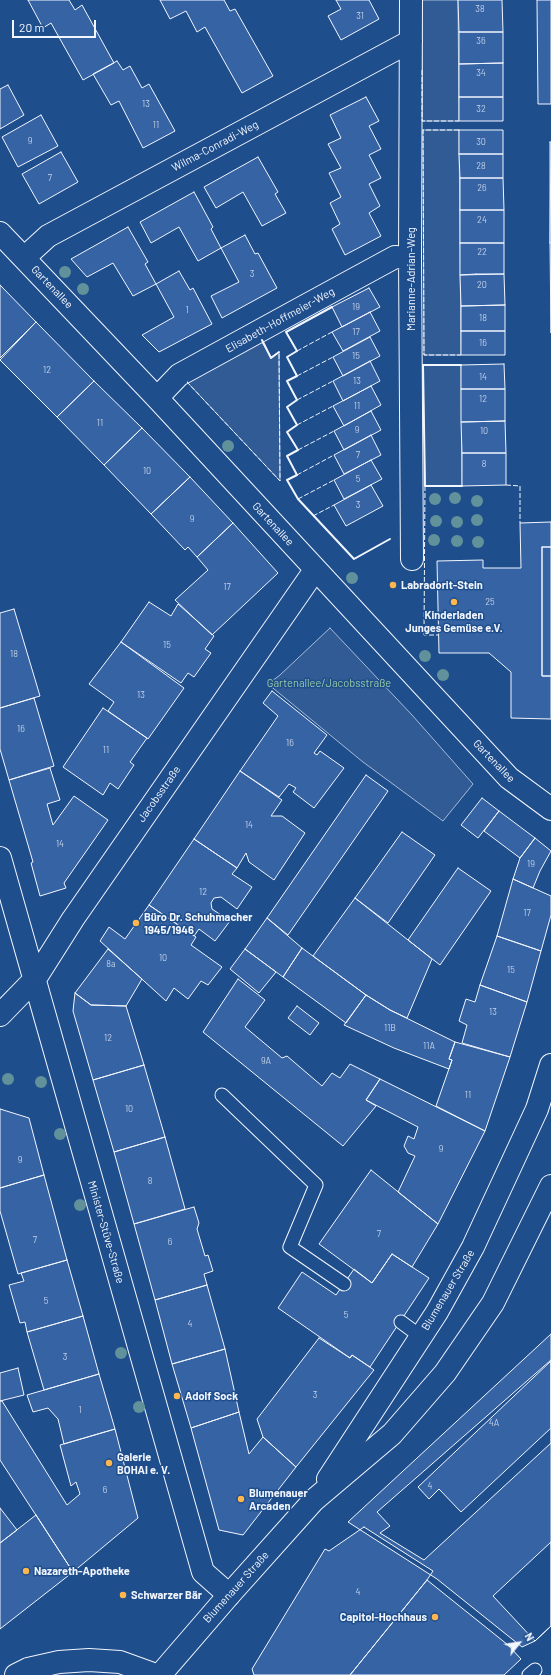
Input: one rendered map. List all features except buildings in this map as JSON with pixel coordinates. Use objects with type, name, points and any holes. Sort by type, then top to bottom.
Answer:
[{"type":"street","name":"Marianne-Adrian-Weg","points":[[411,0],[410,258],[412,559]]},
{"type":"street","name":"Wilma-Conradi-Weg","points":[[24,258],[48,236],[411,41]]},
{"type":"street","name":"Gartenallee","points":[[0,233],[157,398],[509,778],[551,809]]},
{"type":"street","name":"Elisabeth-Hoffmeier-Weg","points":[[157,398],[179,375],[396,257],[410,258]]},
{"type":"street","name":"Jacobsstraße","points":[[0,1015],[35,979],[73,918],[315,570]]},
{"type":"street","name":"Minister-Stüve-Straße","points":[[0,858],[184,1511],[203,1572],[229,1595]]},
{"type":"street","name":"Blumenauer Straße","points":[[314,1500],[437,1312],[473,1247],[537,1109],[551,1065]]},
{"type":"street","name":"Blumenauer Straße","points":[[160,1675],[314,1500],[392,1434],[445,1373],[493,1303],[551,1186]]},
{"type":"street","points":[[16,1675],[28,1669],[59,1662],[89,1660],[120,1662],[156,1675]]},
{"type":"lane","points":[[222,1095],[316,1185],[290,1247],[344,1284]]},
{"type":"lane","points":[[400,1322],[420,1336]]},
{"type":"green space","points":[[422,0],[458,0],[459,121],[422,121]]},
{"type":"green space","points":[[423,130],[459,130],[461,355],[424,355]]},
{"type":"green space","points":[[261,341],[271,357],[279,352],[280,481],[187,382]]},
{"type":"green space","points":[[423,365],[461,365],[462,486],[425,486]]},
{"type":"green space","name":"Gartenallee/Jacobsstraße","points":[[330,628],[412,715],[473,784],[443,821],[363,762],[268,684],[280,675]]},
{"type":"fence","points":[[422,70],[422,121],[459,121]]},
{"type":"fence","points":[[459,130],[423,130],[424,355],[461,355]]},
{"type":"fence","points":[[297,351],[332,332]]},
{"type":"fence","points":[[188,382],[280,481],[279,352]]},
{"type":"fence","points":[[297,376],[333,357]]},
{"type":"fence","points":[[297,400],[333,381]]},
{"type":"fence","points":[[297,425],[333,406]]},
{"type":"fence","points":[[298,450],[334,431]]},
{"type":"fence","points":[[297,475],[334,455]]},
{"type":"fence","points":[[298,499],[334,480]]},
{"type":"fence","points":[[506,485],[520,486],[520,523]]},
{"type":"fence","points":[[425,486],[424,635],[438,635]]},
{"type":"fence","points":[[313,516],[334,505]]},
{"type":"wall","points":[[332,307],[286,332],[297,351],[287,357],[297,376],[287,381],[297,400],[287,407],[297,425],[287,432],[298,450],[287,456],[297,475],[287,480],[298,499],[354,559],[390,539]]},
{"type":"wall","points":[[262,340],[271,358],[279,352]]},
{"type":"wall","points":[[461,365],[423,365],[425,486],[462,486]]},
{"type":"place","name":"Labradorit-Stein","points":[[393,585]]},
{"type":"place","name":"Kinderladen Junges Gemüse e.V.","points":[[454,602]]},
{"type":"place","name":"Büro Dr. Schuhmacher 1945/1946","points":[[136,923]]},
{"type":"place","name":"Adolf Sock","points":[[177,1396]]},
{"type":"place","name":"Galerie BOHAI e. V.","points":[[109,1463]]},
{"type":"place","name":"Blumenauer Arcaden","points":[[241,1499]]},
{"type":"place","name":"Nazareth-Apotheke","points":[[26,1571]]},
{"type":"place","name":"Schwarzer Bär","points":[[123,1595]]},
{"type":"place","name":"Capitol-Hochhaus","points":[[435,1617]]}]
